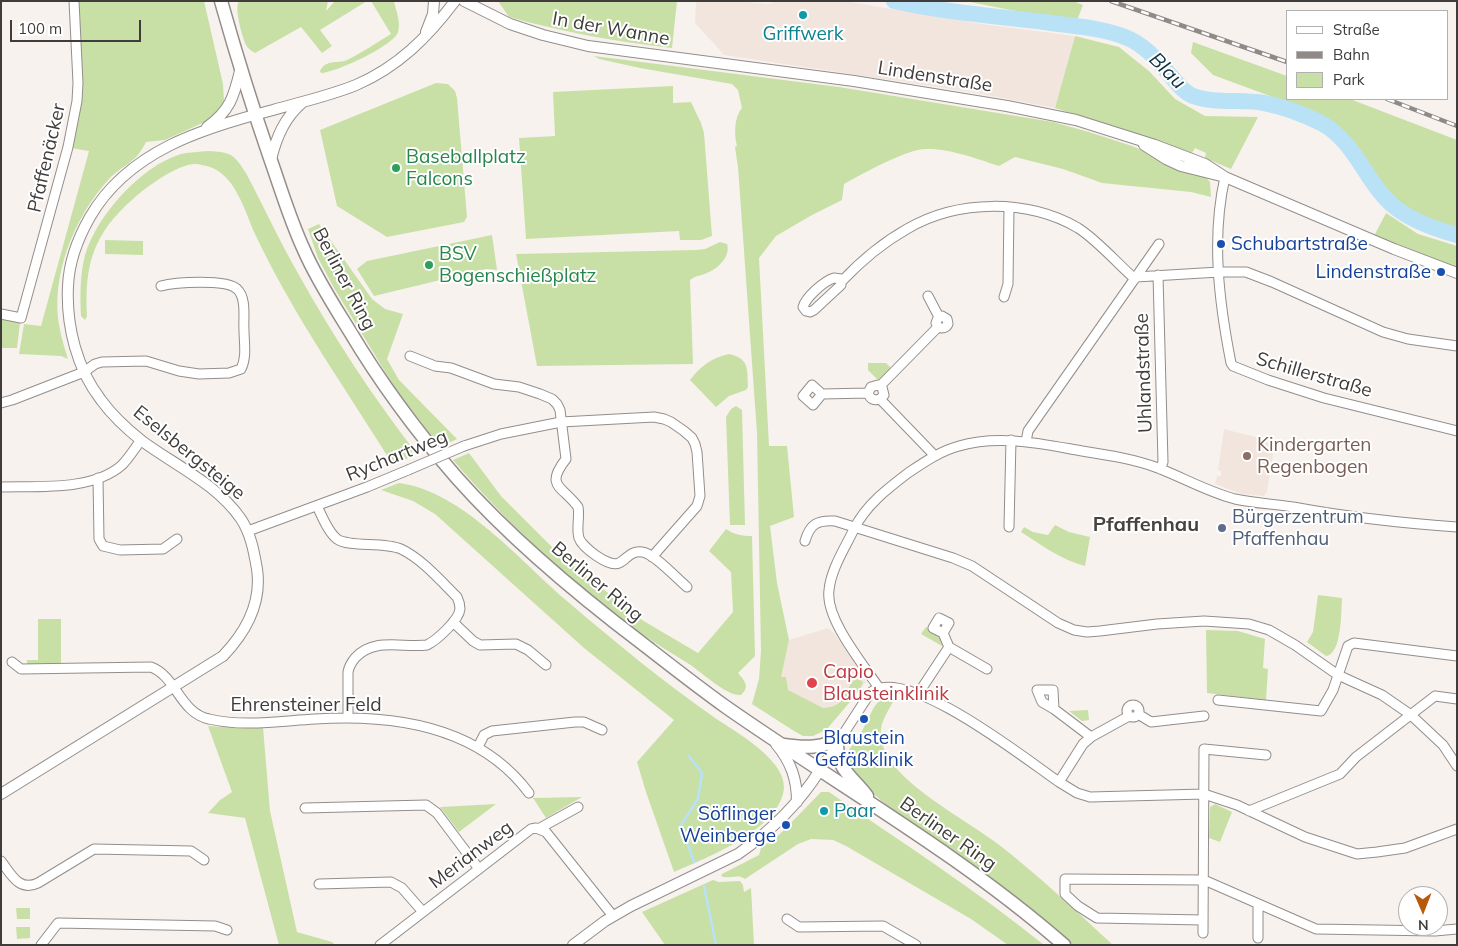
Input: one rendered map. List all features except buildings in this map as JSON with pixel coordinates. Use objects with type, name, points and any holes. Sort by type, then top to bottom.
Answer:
[{"type":"main road","name":"Berliner Ring","points":[[222,1],[240,70],[304,251],[338,313],[372,368],[459,480],[528,548],[608,618],[725,706],[875,806],[1000,894],[1064,945]]},
{"type":"main road","points":[[776,741],[800,747],[840,741],[839,760],[842,768],[875,806]]},
{"type":"street","name":"Pfaffenäcker","points":[[1,314],[21,318],[68,147],[77,101],[78,83],[74,1]]},
{"type":"street","points":[[419,43],[428,29],[433,14],[434,1]]},
{"type":"street","name":"Eselsbergsteige","points":[[1,794],[223,656],[236,643],[246,628],[254,610],[257,596],[258,577],[254,549],[241,518],[214,491],[184,468],[141,440],[102,401],[84,372],[72,336],[68,285],[70,270],[79,240],[96,207],[122,176],[156,152],[193,135],[358,84],[388,68],[419,43],[455,1]]},
{"type":"street","name":"In der Wanne","points":[[464,1],[499,20],[565,41],[728,64]]},
{"type":"street","name":"Lindenstraße","points":[[728,64],[854,81],[1007,106],[1076,120],[1155,145],[1205,164],[1224,177],[1394,249],[1457,273]]},
{"type":"street","points":[[193,135],[215,122],[227,109],[235,92],[240,70]]},
{"type":"street","points":[[271,160],[277,137],[283,125],[303,102]]},
{"type":"street","name":"Schillerstraße","points":[[1224,177],[1218,211],[1219,272],[1231,363],[1237,369],[1324,398],[1457,431]]},
{"type":"street","points":[[842,281],[873,251],[909,228],[934,217],[965,209],[1009,207],[1033,211],[1067,222],[1081,230],[1135,278],[1236,271],[1256,275],[1382,332],[1408,339],[1457,346]]},
{"type":"street","points":[[1004,297],[1008,284],[1009,207]]},
{"type":"street","points":[[1026,442],[1028,431],[1159,244]]},
{"type":"street","name":"Uhlandstraße","points":[[1158,275],[1163,462],[1160,469]]},
{"type":"street","points":[[1,403],[84,372],[95,364],[109,361],[146,362],[190,373],[229,373],[241,368],[244,358],[243,304],[237,288],[221,284],[190,283],[161,286]]},
{"type":"street","points":[[880,386],[939,322],[928,296]]},
{"type":"street","points":[[410,356],[435,366],[451,368],[494,384],[519,387],[552,399],[558,404],[566,459],[558,469],[556,483],[578,507],[579,540],[608,564],[615,565],[635,552],[643,552],[652,557],[687,587]]},
{"type":"street","points":[[868,393],[871,386],[875,384],[880,386],[884,392],[880,399]]},
{"type":"street","points":[[822,394],[868,393]]},
{"type":"street","points":[[868,393],[873,400],[880,399]]},
{"type":"street","points":[[880,399],[935,456]]},
{"type":"street","name":"Rychartweg","points":[[248,531],[317,506],[464,446],[501,434],[561,422],[654,417],[671,422],[692,438],[698,452],[699,501],[652,557]]},
{"type":"street","points":[[1,487],[79,483],[107,475],[122,465],[141,440]]},
{"type":"street","points":[[879,688],[836,622],[828,598],[832,578],[855,527],[874,500],[900,479],[935,456],[959,446],[980,442],[1011,440],[1026,442],[1125,459],[1160,469],[1194,485],[1246,501],[1354,518],[1457,528]]},
{"type":"street","points":[[1009,528],[1011,440]]},
{"type":"street","points":[[98,478],[99,539],[103,546],[120,550],[162,549],[177,539]]},
{"type":"street","points":[[317,506],[332,534],[337,539],[352,543],[390,546],[412,555],[457,597],[460,604],[460,610],[453,622],[434,642],[427,645],[373,646],[364,650],[348,668],[348,718]]},
{"type":"street","points":[[805,541],[810,528],[821,522],[836,521],[962,561],[1058,623],[1074,630],[1100,631],[1189,621],[1249,624],[1278,634],[1338,675],[1382,695],[1411,715],[1443,745],[1457,766]]},
{"type":"street","points":[[453,622],[480,645],[516,644],[528,650],[546,665]]},
{"type":"street","points":[[943,633],[948,647],[987,669]]},
{"type":"street","points":[[1218,700],[1321,711],[1338,675],[1348,646],[1354,643],[1457,656]]},
{"type":"street","points":[[918,694],[948,647]]},
{"type":"street","name":"Ehrensteiner Feld","points":[[12,662],[21,669],[151,668],[158,670],[190,709],[207,719],[249,723],[348,718],[416,725],[450,734],[478,747],[510,770],[529,793]]},
{"type":"street","points":[[573,945],[613,916],[738,854],[768,832],[797,802],[870,694],[879,688],[893,687],[918,694],[951,708],[1059,782],[1077,793],[1090,797],[1204,794],[1249,811],[1305,837],[1357,854],[1405,848],[1457,829]]},
{"type":"street","points":[[1249,811],[1340,774],[1356,757],[1435,696],[1457,699]]},
{"type":"street","points":[[1054,709],[1091,737]]},
{"type":"street","points":[[1059,782],[1083,744],[1091,737],[1133,715],[1151,722],[1204,716]]},
{"type":"street","points":[[478,747],[484,735],[492,731],[575,722],[584,722],[602,730]]},
{"type":"street","points":[[776,741],[794,772],[797,802]]},
{"type":"street","points":[[1203,933],[1204,749],[1266,755]]},
{"type":"street","points":[[305,808],[426,805],[437,813],[479,869]]},
{"type":"street","name":"Merianweg","points":[[380,945],[531,829],[540,828],[578,807]]},
{"type":"street","name":"Merianweg","points":[[540,828],[546,832],[613,916]]},
{"type":"street","points":[[1,861],[19,883],[29,886],[38,883],[94,849],[191,851],[204,860]]},
{"type":"street","points":[[1203,920],[1096,918],[1078,906],[1065,894],[1065,879],[1204,880],[1316,929],[1435,931],[1457,929]]},
{"type":"street","name":"Merianweg","points":[[319,884],[391,882],[402,888],[423,912]]},
{"type":"street","points":[[1258,904],[1258,938]]},
{"type":"street","points":[[788,919],[799,926],[883,926],[916,945]]},
{"type":"street","points":[[40,945],[58,924],[215,926],[227,930]]},
{"type":"shaded area","points":[[696,1],[735,1],[769,4],[776,1],[844,1],[982,24],[1075,36],[1055,108],[971,92],[724,55],[695,23]]},
{"type":"shaded area","name":"Kindergarten Regenbogen","points":[[1224,429],[1275,442],[1267,492],[1264,496],[1242,494],[1215,484],[1217,476],[1221,476],[1221,471],[1218,470]]},
{"type":"shaded area","name":"Capio Blausteinklinik","points":[[828,628],[834,633],[866,682],[824,731],[813,736],[803,736],[752,704],[780,677],[789,640]]},
{"type":"green space","points":[[77,1],[204,1],[223,84],[224,101],[218,113],[207,121],[165,140],[146,142],[135,158],[109,179],[85,211],[67,249],[61,269],[58,290],[60,330],[68,359],[61,356],[19,354],[24,324],[41,326],[89,151],[71,148],[79,113],[81,93]]},
{"type":"green space","points":[[239,1],[328,1],[326,11],[335,1],[367,1],[320,30],[332,46],[322,53],[301,27],[255,53],[247,46],[243,35],[237,10]]},
{"type":"green space","points":[[371,1],[394,1],[398,16],[398,32],[387,44],[376,51],[339,68],[321,73],[322,67],[325,65],[347,60],[391,34]]},
{"type":"green space","points":[[498,1],[677,1],[672,48],[590,36],[509,17]]},
{"type":"green space","points":[[965,1],[1073,1],[1083,5],[1076,23]]},
{"type":"green space","points":[[1075,36],[1119,47],[1150,72],[1175,99],[1205,116],[1258,117],[1231,169],[1205,158],[1206,153],[1195,148],[1192,153],[1055,108]]},
{"type":"green space","points":[[1193,42],[1286,76],[1286,100],[1353,100],[1457,140],[1457,228],[1412,215],[1395,202],[1378,183],[1352,141],[1327,120],[1297,106],[1213,75],[1191,53]]},
{"type":"green space","points":[[594,56],[839,87],[1053,122],[1132,146],[1148,153],[1167,166],[1206,177],[1210,182],[1211,197],[1191,192],[1102,183],[1063,169],[1015,157],[999,166],[953,152],[935,149],[918,150],[885,163],[844,184],[842,200],[776,236],[759,258],[769,446],[787,446],[794,517],[770,526],[777,583],[789,640],[781,677],[786,677],[788,690],[823,708],[835,706],[839,703],[853,681],[858,679],[863,682],[855,696],[827,729],[813,736],[803,736],[752,704],[759,679],[761,651],[757,433],[735,147],[737,146],[735,137],[736,121],[742,108],[738,90],[732,84],[640,68],[599,59]]},
{"type":"green space","name":"Baseballplatz Falcons","points":[[436,83],[448,84],[455,91],[457,98],[467,217],[464,222],[387,237],[337,206],[320,130]]},
{"type":"green space","points":[[673,86],[673,103],[691,102],[704,133],[712,236],[701,240],[680,240],[679,231],[526,239],[519,138],[555,136],[553,92]]},
{"type":"green space","points":[[208,151],[227,153],[235,158],[242,167],[292,263],[326,322],[385,411],[417,454],[393,465],[286,294],[233,186],[227,178],[210,167],[195,164],[188,165],[162,177],[133,199],[109,224],[94,251],[87,281],[87,316],[85,320],[81,316],[82,270],[85,255],[99,224],[110,209],[136,181],[166,160],[181,154]]},
{"type":"green space","points":[[1386,213],[1418,234],[1457,246],[1457,268],[1374,236]]},
{"type":"green space","points":[[319,224],[372,299],[385,309],[403,314],[387,359],[399,380],[457,439],[440,447],[395,388],[334,288],[318,258],[308,229]]},
{"type":"green space","name":"BSV Bogenschießplatz","points":[[492,235],[497,270],[486,269],[374,296],[357,269],[367,261]]},
{"type":"green space","points":[[105,240],[143,241],[143,255],[105,254]]},
{"type":"green space","points":[[720,242],[727,244],[728,248],[723,261],[713,270],[690,280],[693,364],[537,366],[516,254],[696,250],[705,249]]},
{"type":"green space","points":[[1,319],[20,323],[17,348],[1,348]]},
{"type":"green space","points":[[729,354],[736,356],[744,362],[747,370],[748,387],[746,390],[729,396],[716,407],[690,380],[707,363]]},
{"type":"green space","points":[[868,363],[886,363],[893,370],[884,379],[877,379],[868,370]]},
{"type":"green space","points":[[736,406],[742,410],[745,525],[730,525],[726,417],[731,409]]},
{"type":"green space","points":[[469,453],[501,496],[559,554],[642,620],[698,653],[733,612],[731,572],[709,551],[726,529],[739,535],[752,536],[755,656],[738,673],[746,684],[744,692],[741,695],[736,695],[722,688],[638,631],[588,593],[518,529],[453,460]]},
{"type":"green space","points":[[399,483],[422,489],[445,499],[467,513],[510,548],[567,601],[622,647],[679,692],[748,740],[769,758],[783,778],[784,788],[779,803],[770,817],[739,841],[674,872],[637,762],[674,720],[584,648],[435,514],[413,501],[381,490]]},
{"type":"green space","points":[[1055,525],[1069,532],[1090,537],[1085,566],[1060,556],[1021,532],[1024,527],[1033,532],[1048,535]]},
{"type":"green space","points":[[1318,595],[1342,598],[1338,640],[1331,654],[1326,656],[1307,642],[1313,632]]},
{"type":"green space","points":[[38,619],[61,619],[61,666],[35,667],[27,664],[27,660],[38,660]]},
{"type":"green space","points":[[926,627],[941,637],[942,646],[921,634]]},
{"type":"green space","points":[[1206,630],[1238,631],[1265,639],[1263,668],[1268,669],[1266,700],[1207,693]]},
{"type":"green space","points":[[887,697],[895,697],[883,720],[881,738],[890,760],[901,774],[933,800],[985,834],[1013,856],[1113,945],[1072,945],[886,805],[854,776],[847,768],[845,755],[860,735],[874,707],[879,701]]},
{"type":"green space","points":[[1088,710],[1089,720],[1082,721],[1069,711]]},
{"type":"green space","points":[[208,726],[235,728],[263,727],[270,811],[297,932],[332,942],[335,945],[279,945],[245,818],[208,813],[220,800],[232,792]]},
{"type":"green space","points":[[821,792],[829,792],[965,885],[1044,945],[1008,945],[971,919],[833,840],[811,839],[798,844],[745,879],[742,877],[721,876],[759,855],[761,848],[780,834]]},
{"type":"green space","points":[[582,797],[546,818],[533,798]]},
{"type":"green space","points":[[496,804],[459,832],[440,807]]},
{"type":"green space","points":[[1215,804],[1232,812],[1220,842],[1209,838],[1210,807]]},
{"type":"green space","points":[[713,880],[719,882],[740,881],[744,892],[751,888],[754,945],[665,945],[642,912]]},
{"type":"green space","points":[[16,908],[30,908],[30,919],[17,919]]},
{"type":"green space","points":[[16,927],[30,927],[30,938],[17,939]]},
{"type":"waterway","name":"Blau","points":[[894,1],[950,11],[1085,27],[1125,37],[1144,48],[1180,87],[1193,96],[1219,101],[1264,103],[1294,111],[1321,123],[1343,140],[1374,185],[1392,205],[1407,216],[1423,224],[1457,235]]},
{"type":"waterway","points":[[689,756],[702,773],[698,799],[681,825],[694,862]]},
{"type":"waterway","points":[[704,886],[716,945]]},
{"type":"railway","points":[[1111,1],[1286,62]]},
{"type":"railway","points":[[1390,100],[1457,126]]},
{"type":"place","name":"Griffwerk","points":[[803,15]]},
{"type":"place","name":"Baseballplatz Falcons","points":[[396,168]]},
{"type":"place","name":"Schubartstraße","points":[[1221,244]]},
{"type":"place","name":"BSV Bogenschießplatz","points":[[429,265]]},
{"type":"place","name":"Lindenstraße","points":[[1441,272]]},
{"type":"place","name":"Kindergarten Regenbogen","points":[[1247,456]]},
{"type":"place","name":"Bürgerzentrum Pfaffenhau","points":[[1222,528]]},
{"type":"place","name":"Capio Blausteinklinik","points":[[812,683]]},
{"type":"place","name":"Blaustein Gefäßklinik","points":[[864,719]]},
{"type":"place","name":"Paar","points":[[824,811]]},
{"type":"place","name":"Söflinger Weinberge","points":[[786,825]]},
{"type":"district","name":"Pfaffenhau","points":[[1146,525]]}]
